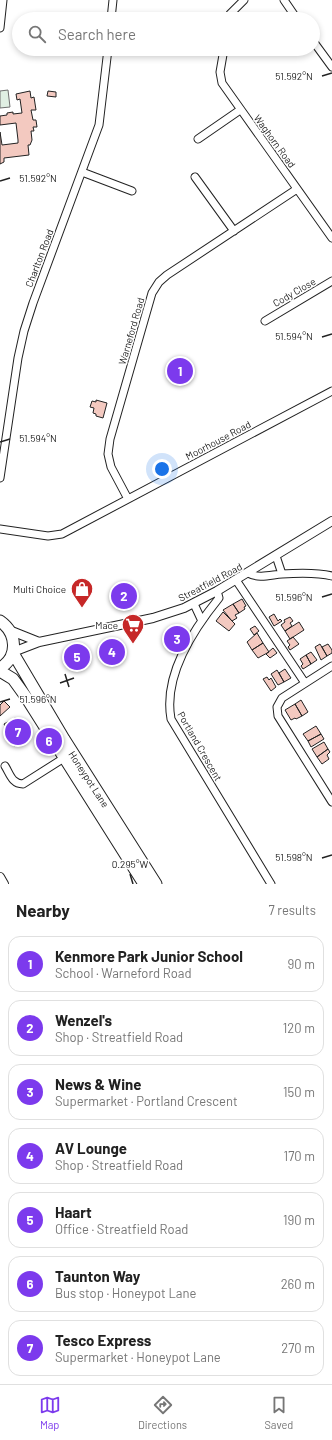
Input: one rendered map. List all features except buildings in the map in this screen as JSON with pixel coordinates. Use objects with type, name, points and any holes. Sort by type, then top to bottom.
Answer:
[{"type":"main road","points":[[0,621],[9,630],[14,642],[10,660],[0,670]]},
{"type":"main road","name":"Honeypot Lane","points":[[13,652],[64,739],[156,884]]},
{"type":"main road","name":"Honeypot Lane","points":[[0,670],[13,679],[144,884]]},
{"type":"street","points":[[0,28],[3,0]]},
{"type":"street","points":[[112,12],[113,0]]},
{"type":"street","points":[[232,12],[244,0]]},
{"type":"street","points":[[284,0],[292,12]]},
{"type":"street","points":[[320,51],[332,67]]},
{"type":"street","name":"Charlton Road","points":[[0,478],[24,331],[32,303],[99,125],[107,56]]},
{"type":"street","name":"Waghorn Road","points":[[223,56],[220,72],[222,84],[332,238]]},
{"type":"street","points":[[198,139],[240,110]]},
{"type":"street","points":[[82,172],[132,191]]},
{"type":"street","points":[[195,177],[234,231]]},
{"type":"street","name":"Warneford Road","points":[[128,499],[110,467],[108,454],[112,432],[152,294],[159,282],[167,275],[297,189]]},
{"type":"street","name":"Cody Close","points":[[265,321],[332,282]]},
{"type":"street","name":"Moorhouse Road","points":[[0,529],[48,536],[62,534],[332,391]]},
{"type":"street","name":"Streatfield Road","points":[[13,652],[39,642],[153,618],[194,604],[248,573],[332,521]]},
{"type":"street","points":[[276,556],[282,574]]},
{"type":"street","points":[[248,573],[261,577],[282,574],[320,573],[332,576]]},
{"type":"street","points":[[236,580],[305,683]]},
{"type":"street","name":"Portland Crescent","points":[[217,591],[219,598],[201,619],[188,642],[175,675],[168,706],[171,719],[271,884]]},
{"type":"street","points":[[194,604],[201,619]]},
{"type":"street","points":[[9,630],[39,642]]},
{"type":"street","points":[[332,666],[282,698],[277,707],[278,716],[332,802]]},
{"type":"street","points":[[5,766],[14,781],[18,784],[23,784],[64,758]]},
{"type":"street","points":[[0,877],[4,884]]},
{"type":"green space","points":[[8,90],[10,107],[0,108],[0,91]]},
{"type":"place","name":"Kenmore Park Junior School","points":[[180,371]]},
{"type":"place","name":"Wenzel's","points":[[124,596]]},
{"type":"place","name":"Multi Choice","points":[[82,608]]},
{"type":"place","name":"News & Wine","points":[[177,639]]},
{"type":"place","name":"Mace","points":[[133,644]]},
{"type":"place","name":"AV Lounge","points":[[112,652]]},
{"type":"place","name":"Haart","points":[[77,657]]},
{"type":"place","name":"Tesco Express","points":[[18,732]]},
{"type":"place","name":"Taunton Way","points":[[49,741]]}]
